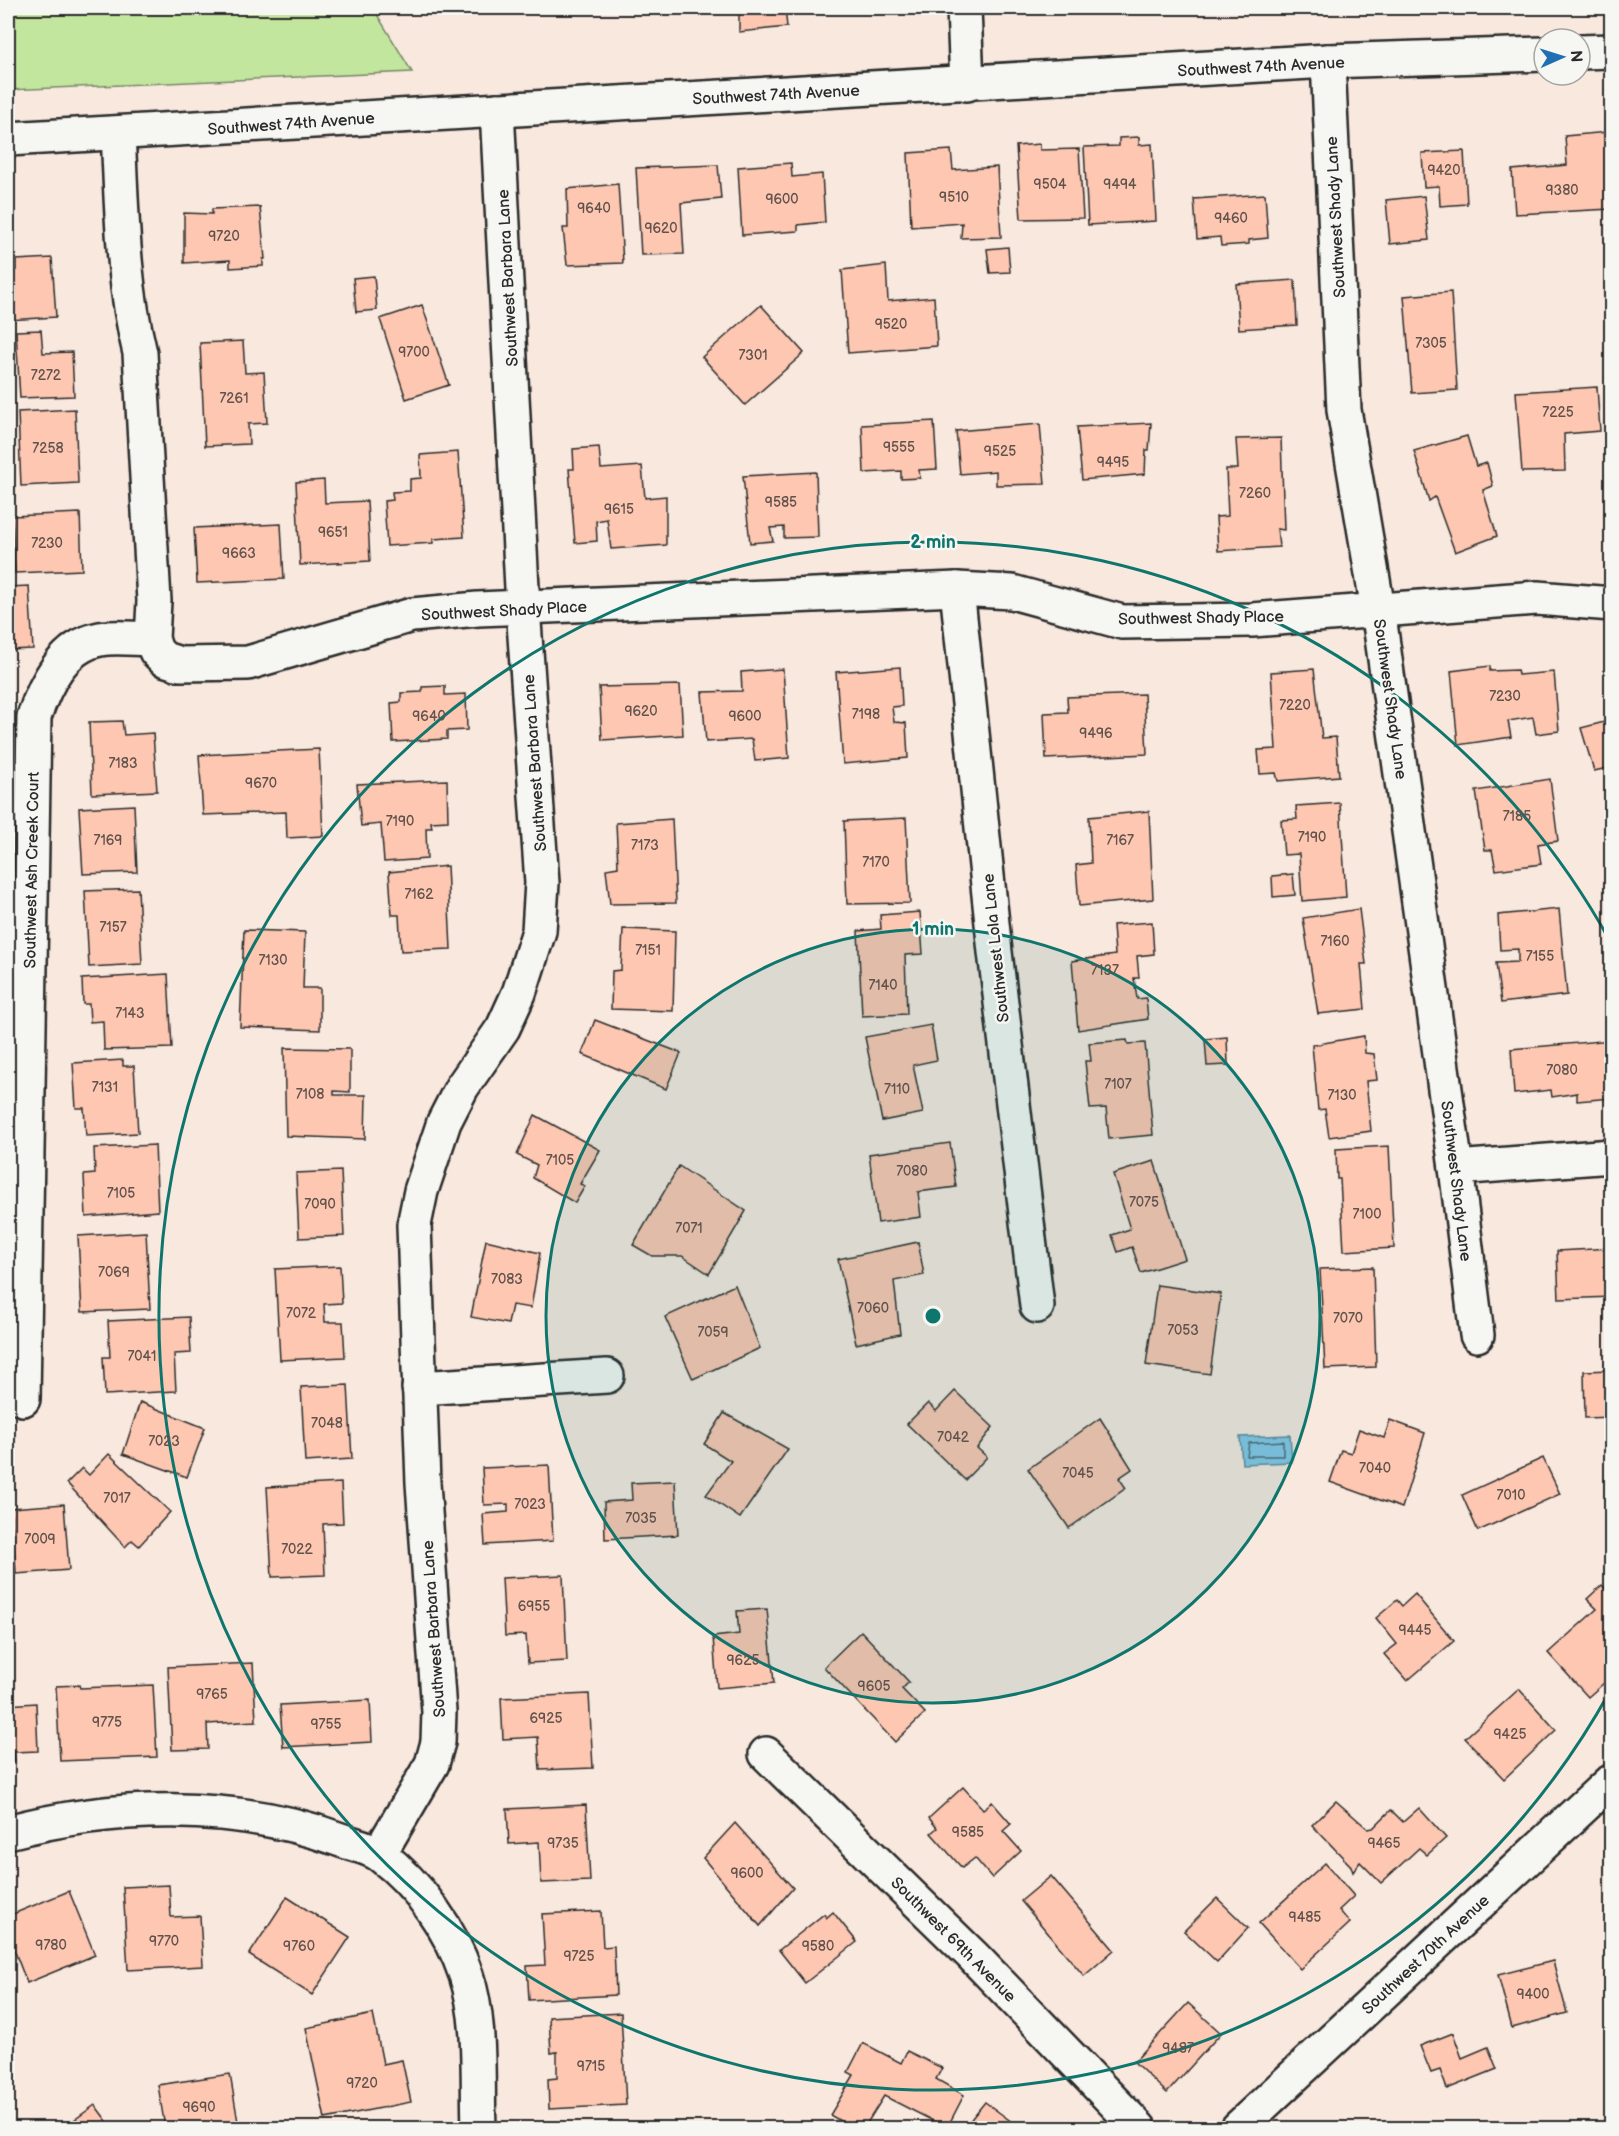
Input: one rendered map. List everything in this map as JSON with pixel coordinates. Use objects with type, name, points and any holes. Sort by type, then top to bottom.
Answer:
[{"type":"street","points":[[964,8],[967,84]]},
{"type":"street","points":[[1592,52],[1611,51]]},
{"type":"street","name":"Southwest 74th Avenue","points":[[8,139],[1328,62],[1532,54]]},
{"type":"street","name":"Southwest Shady Lane","points":[[1328,62],[1344,410],[1378,609],[1477,1335]]},
{"type":"street","name":"Southwest Barbara Lane","points":[[379,1854],[432,1764],[438,1742],[439,1712],[419,1388],[414,1225],[421,1191],[444,1122],[462,1087],[504,1028],[519,993],[539,931],[542,883],[524,607],[497,110]]},
{"type":"street","points":[[118,134],[125,271],[130,314],[140,353],[154,601],[152,639]]},
{"type":"street","name":"Southwest Shady Place","points":[[152,639],[156,651],[164,659],[180,664],[248,663],[412,615],[524,607],[957,589],[1012,592],[1122,622],[1252,620],[1537,598],[1611,604]]},
{"type":"street","name":"Southwest Lola Lane","points":[[957,589],[995,952],[1037,1306]]},
{"type":"street","name":"Southwest Ash Creek Court","points":[[23,1399],[34,717],[45,685],[64,660],[82,645],[102,639],[152,639]]},
{"type":"street","points":[[1456,1168],[1611,1156]]},
{"type":"street","points":[[419,1388],[607,1376]]},
{"type":"street","name":"Southwest 69th Avenue","points":[[766,1754],[973,1956],[1139,2128]]},
{"type":"street","name":"Southwest 70th Avenue","points":[[1238,2128],[1611,1780]]},
{"type":"street","points":[[8,1832],[56,1819],[102,1813],[167,1811],[243,1817],[312,1830],[379,1854],[419,1893],[437,1916],[466,1975],[474,2005],[479,2128]]},
{"type":"green space","points":[[8,8],[373,8],[412,72],[8,90]]},
{"type":"water","points":[[1290,1435],[1292,1462],[1242,1464],[1240,1437]]},
{"type":"building","points":[[692,8],[785,8],[787,27],[739,32],[739,11],[692,13]]},
{"type":"building","points":[[1608,132],[1611,209],[1515,214],[1512,170],[1567,165],[1565,136]]},
{"type":"building","points":[[1139,137],[1139,145],[1152,144],[1156,221],[1088,225],[1084,147],[1119,146],[1119,138]]},
{"type":"building","points":[[1040,144],[1040,150],[1079,149],[1083,218],[1021,219],[1016,146]]},
{"type":"building","points":[[951,150],[953,170],[997,167],[1001,237],[961,238],[962,223],[911,227],[908,153]]},
{"type":"building","points":[[1464,151],[1467,204],[1440,206],[1439,186],[1424,187],[1422,153]]},
{"type":"building","points":[[791,163],[792,177],[822,174],[825,222],[798,225],[798,231],[742,235],[738,167]]},
{"type":"building","points":[[718,165],[721,199],[681,203],[684,254],[641,255],[636,168]]},
{"type":"building","points":[[618,184],[623,263],[567,265],[563,228],[568,228],[567,189]]},
{"type":"building","points":[[1265,194],[1268,238],[1249,240],[1249,244],[1221,246],[1220,237],[1197,239],[1194,199]]},
{"type":"building","points":[[1424,196],[1429,240],[1390,244],[1386,200]]},
{"type":"building","points":[[260,207],[265,259],[263,259],[263,266],[230,268],[230,260],[184,263],[184,213],[212,214],[212,209]]},
{"type":"building","points":[[1008,247],[1010,272],[990,273],[987,249]]},
{"type":"building","points":[[52,258],[56,317],[8,320],[8,271],[16,270],[16,260]]},
{"type":"building","points":[[886,265],[888,301],[934,297],[937,346],[848,353],[842,270]]},
{"type":"building","points":[[374,276],[377,310],[356,312],[353,278]]},
{"type":"building","points":[[1295,280],[1297,325],[1239,329],[1236,284]]},
{"type":"building","points":[[1451,292],[1457,390],[1412,393],[1404,296]]},
{"type":"building","points":[[422,305],[449,385],[406,399],[380,319]]},
{"type":"building","points":[[761,305],[804,353],[745,405],[702,357]]},
{"type":"building","points":[[41,330],[43,353],[72,352],[74,396],[20,398],[16,331]]},
{"type":"building","points":[[243,341],[245,373],[264,372],[267,423],[248,424],[249,444],[205,446],[200,343]]},
{"type":"building","points":[[1597,387],[1600,431],[1564,434],[1565,471],[1522,472],[1516,392]]},
{"type":"building","points":[[75,409],[78,483],[21,486],[18,412]]},
{"type":"building","points":[[934,421],[937,469],[919,470],[920,478],[901,479],[901,471],[864,473],[862,425]]},
{"type":"building","points":[[1151,423],[1149,450],[1146,450],[1145,474],[1082,480],[1077,427]]},
{"type":"building","points":[[1040,424],[1045,484],[996,485],[996,471],[960,474],[956,431]]},
{"type":"building","points":[[1467,436],[1476,466],[1487,463],[1493,486],[1483,490],[1497,536],[1455,552],[1435,497],[1429,501],[1414,451]]},
{"type":"building","points":[[1281,438],[1284,530],[1277,529],[1279,547],[1218,551],[1216,517],[1228,516],[1226,469],[1238,469],[1236,439]]},
{"type":"building","points":[[599,447],[601,469],[642,466],[645,498],[666,496],[666,545],[611,549],[607,519],[596,521],[597,541],[575,543],[569,469],[574,469],[573,449]]},
{"type":"building","points":[[458,452],[464,537],[433,539],[433,543],[387,546],[384,501],[393,500],[392,492],[410,491],[410,479],[421,478],[420,455]]},
{"type":"building","points":[[816,472],[818,537],[784,538],[784,527],[770,528],[773,541],[750,543],[743,476]]},
{"type":"building","points":[[324,480],[325,503],[367,501],[370,561],[300,565],[296,482]]},
{"type":"building","points":[[80,513],[82,570],[15,573],[12,516]]},
{"type":"building","points":[[281,524],[284,579],[197,583],[194,528]]},
{"type":"building","points":[[29,586],[33,649],[8,650],[8,587]]},
{"type":"building","points":[[1490,666],[1490,671],[1517,670],[1518,675],[1554,672],[1559,731],[1536,734],[1533,717],[1508,721],[1511,737],[1458,745],[1451,671]]},
{"type":"building","points":[[900,667],[902,706],[892,707],[894,722],[906,723],[908,758],[843,764],[836,672]]},
{"type":"building","points":[[783,669],[789,758],[755,761],[752,739],[706,742],[702,692],[742,691],[741,672]]},
{"type":"building","points":[[1314,669],[1322,738],[1336,737],[1339,776],[1278,781],[1276,773],[1260,774],[1258,750],[1276,749],[1271,672]]},
{"type":"building","points":[[680,685],[683,735],[602,740],[599,687]]},
{"type":"building","points":[[445,686],[445,695],[466,694],[467,730],[447,731],[447,739],[393,742],[391,703],[401,702],[401,693],[422,692],[422,687]]},
{"type":"building","points":[[1144,694],[1147,754],[1046,759],[1044,713],[1068,712],[1067,697]]},
{"type":"building","points":[[1612,720],[1612,767],[1594,771],[1581,728]]},
{"type":"building","points":[[122,721],[124,735],[153,733],[157,791],[92,794],[89,722]]},
{"type":"building","points":[[319,749],[323,836],[287,838],[286,812],[203,815],[199,755]]},
{"type":"building","points":[[1550,779],[1558,841],[1538,844],[1541,864],[1496,870],[1492,850],[1485,850],[1476,791]]},
{"type":"building","points":[[447,780],[448,821],[431,822],[432,828],[426,828],[427,859],[384,862],[381,824],[361,826],[357,784]]},
{"type":"building","points":[[1340,803],[1346,897],[1302,901],[1299,854],[1284,855],[1281,820],[1297,819],[1296,806]]},
{"type":"building","points":[[134,805],[137,872],[83,874],[79,808]]},
{"type":"building","points":[[1149,811],[1153,899],[1079,906],[1076,865],[1091,863],[1089,817]]},
{"type":"building","points":[[906,818],[910,903],[847,904],[844,821]]},
{"type":"building","points":[[672,819],[676,903],[610,904],[606,869],[618,867],[616,823]]},
{"type":"building","points":[[447,866],[451,949],[401,951],[399,915],[392,915],[389,872]]},
{"type":"building","points":[[1293,874],[1295,895],[1273,897],[1272,876]]},
{"type":"building","points":[[138,889],[142,964],[89,967],[85,891]]},
{"type":"building","points":[[1359,909],[1366,964],[1361,964],[1365,1009],[1318,1014],[1303,918]]},
{"type":"building","points":[[1559,909],[1567,995],[1501,1003],[1496,963],[1518,962],[1518,949],[1500,950],[1498,915]]},
{"type":"building","points":[[920,912],[923,954],[905,955],[907,1014],[862,1016],[858,931],[881,929],[880,915]]},
{"type":"building","points":[[1152,922],[1154,954],[1137,956],[1139,978],[1134,978],[1137,999],[1146,998],[1148,1019],[1078,1030],[1072,961],[1115,955],[1113,925]]},
{"type":"building","points":[[623,929],[675,931],[673,1011],[611,1009],[612,971],[621,970]]},
{"type":"building","points":[[244,930],[305,932],[303,988],[320,988],[320,1030],[240,1027]]},
{"type":"building","points":[[168,974],[172,1048],[104,1050],[103,1021],[90,1022],[89,1004],[83,1004],[82,979]]},
{"type":"building","points":[[595,1020],[681,1053],[666,1089],[582,1054]]},
{"type":"building","points":[[931,1025],[937,1060],[913,1065],[923,1113],[882,1121],[865,1037]]},
{"type":"building","points":[[1364,1036],[1365,1053],[1374,1054],[1377,1080],[1366,1081],[1371,1131],[1329,1137],[1325,1109],[1318,1110],[1312,1045]]},
{"type":"building","points":[[1227,1037],[1228,1065],[1207,1066],[1205,1039]]},
{"type":"building","points":[[1127,1040],[1128,1044],[1145,1043],[1153,1135],[1109,1139],[1106,1108],[1090,1109],[1085,1061],[1091,1061],[1089,1043]]},
{"type":"building","points":[[1612,1040],[1612,1098],[1577,1101],[1577,1093],[1552,1097],[1551,1090],[1514,1094],[1511,1049]]},
{"type":"building","points":[[284,1048],[350,1049],[350,1092],[334,1091],[334,1095],[366,1095],[365,1139],[286,1136]]},
{"type":"building","points":[[123,1060],[123,1066],[134,1066],[138,1133],[86,1136],[84,1108],[76,1108],[73,1063]]},
{"type":"building","points":[[535,1115],[600,1150],[580,1184],[585,1186],[575,1203],[533,1178],[537,1165],[517,1155]]},
{"type":"building","points":[[950,1143],[956,1187],[918,1192],[921,1217],[878,1223],[869,1154]]},
{"type":"building","points":[[155,1145],[158,1211],[86,1217],[84,1175],[95,1174],[94,1148]]},
{"type":"building","points":[[1389,1146],[1394,1248],[1344,1251],[1336,1149]]},
{"type":"building","points":[[1154,1161],[1185,1259],[1141,1273],[1132,1247],[1118,1252],[1112,1235],[1130,1229],[1113,1174]]},
{"type":"building","points":[[679,1166],[746,1211],[709,1274],[682,1256],[652,1256],[633,1245]]},
{"type":"building","points":[[341,1171],[344,1236],[299,1238],[296,1173]]},
{"type":"building","points":[[146,1232],[150,1309],[82,1312],[78,1236]]},
{"type":"building","points":[[486,1240],[540,1253],[531,1308],[512,1305],[508,1324],[471,1317]]},
{"type":"building","points":[[918,1242],[924,1275],[894,1281],[900,1334],[856,1344],[838,1259]]},
{"type":"building","points":[[1612,1248],[1612,1297],[1559,1299],[1557,1251]]},
{"type":"building","points":[[340,1266],[342,1303],[324,1304],[325,1322],[343,1322],[345,1357],[280,1360],[275,1269]]},
{"type":"building","points":[[1373,1267],[1376,1367],[1325,1369],[1320,1269]]},
{"type":"building","points":[[735,1285],[760,1348],[693,1379],[665,1317]]},
{"type":"building","points":[[1157,1285],[1221,1294],[1210,1374],[1146,1365]]},
{"type":"building","points":[[189,1317],[191,1353],[174,1354],[176,1391],[105,1395],[103,1357],[110,1357],[108,1321]]},
{"type":"building","points":[[1612,1370],[1612,1417],[1585,1418],[1584,1371]]},
{"type":"building","points":[[348,1385],[352,1459],[305,1462],[301,1387]]},
{"type":"building","points":[[955,1391],[993,1427],[977,1448],[987,1457],[965,1480],[907,1424],[928,1403],[936,1411]]},
{"type":"building","points":[[140,1402],[205,1428],[187,1477],[123,1454]]},
{"type":"building","points":[[724,1413],[788,1449],[740,1518],[706,1495],[731,1461],[704,1444]]},
{"type":"building","points":[[1100,1418],[1132,1469],[1119,1478],[1126,1488],[1069,1528],[1028,1469]]},
{"type":"building","points":[[1390,1420],[1425,1433],[1402,1508],[1330,1482],[1341,1450],[1351,1453],[1359,1429],[1384,1438]]},
{"type":"building","points":[[109,1454],[170,1512],[139,1546],[132,1540],[125,1547],[67,1483],[82,1468],[89,1475]]},
{"type":"building","points":[[1543,1458],[1560,1494],[1478,1531],[1462,1495]]},
{"type":"building","points":[[549,1465],[553,1541],[485,1545],[483,1514],[508,1512],[508,1504],[484,1505],[482,1468]]},
{"type":"building","points":[[675,1481],[678,1535],[605,1539],[604,1502],[632,1500],[631,1483]]},
{"type":"building","points":[[341,1483],[343,1523],[323,1524],[325,1575],[272,1577],[267,1487]]},
{"type":"building","points":[[64,1504],[69,1570],[16,1574],[11,1508]]},
{"type":"building","points":[[563,1575],[567,1661],[528,1663],[526,1635],[505,1636],[502,1578]]},
{"type":"building","points":[[1602,1585],[1612,1596],[1612,1650],[1606,1657],[1612,1662],[1612,1676],[1588,1697],[1548,1653],[1597,1609],[1587,1599]]},
{"type":"building","points":[[1415,1594],[1454,1641],[1407,1681],[1384,1654],[1397,1644],[1376,1618],[1397,1600],[1402,1606]]},
{"type":"building","points":[[767,1609],[774,1683],[717,1688],[713,1637],[739,1634],[737,1611]]},
{"type":"building","points":[[861,1631],[909,1682],[902,1689],[925,1713],[895,1742],[824,1667]]},
{"type":"building","points":[[253,1663],[256,1721],[207,1724],[208,1749],[172,1750],[168,1667]]},
{"type":"building","points":[[79,1685],[80,1688],[153,1685],[157,1757],[60,1761],[56,1686]]},
{"type":"building","points":[[1519,1689],[1556,1730],[1504,1779],[1465,1738]]},
{"type":"building","points":[[589,1694],[593,1768],[540,1770],[538,1737],[503,1739],[501,1698]]},
{"type":"building","points":[[370,1700],[372,1742],[283,1747],[280,1705]]},
{"type":"building","points":[[36,1703],[38,1751],[14,1752],[15,1764],[8,1764],[8,1705]]},
{"type":"building","points":[[963,1787],[983,1809],[992,1802],[1011,1824],[1003,1831],[1021,1851],[992,1878],[975,1858],[962,1868],[931,1833],[937,1828],[929,1818]]},
{"type":"building","points":[[1336,1801],[1368,1829],[1373,1828],[1391,1810],[1403,1822],[1419,1808],[1446,1838],[1427,1855],[1419,1848],[1381,1883],[1360,1862],[1353,1872],[1351,1866],[1312,1825]]},
{"type":"building","points":[[586,1805],[590,1881],[541,1883],[539,1842],[509,1844],[507,1809]]},
{"type":"building","points":[[735,1823],[793,1888],[760,1926],[703,1858]]},
{"type":"building","points":[[1325,1863],[1354,1896],[1339,1910],[1350,1923],[1300,1969],[1259,1923]]},
{"type":"building","points":[[1051,1876],[1114,1950],[1084,1976],[1021,1901]]},
{"type":"building","points":[[169,1885],[171,1917],[200,1916],[203,1966],[128,1970],[123,1887]]},
{"type":"building","points":[[69,1891],[95,1955],[27,1983],[8,1934],[8,1916]]},
{"type":"building","points":[[287,1897],[350,1937],[312,1995],[249,1955]]},
{"type":"building","points":[[1217,1898],[1248,1928],[1217,1962],[1184,1931]]},
{"type":"building","points":[[601,1911],[603,1947],[614,1946],[616,1995],[529,2000],[527,1966],[545,1965],[542,1914]]},
{"type":"building","points":[[833,1912],[857,1942],[805,1983],[779,1950],[824,1914],[826,1918]]},
{"type":"building","points":[[1553,1961],[1567,2013],[1512,2028],[1498,1975]]},
{"type":"building","points":[[1188,2003],[1221,2033],[1167,2093],[1134,2062]]},
{"type":"building","points":[[621,2013],[626,2105],[549,2109],[548,2079],[557,2078],[557,2052],[551,2053],[549,2017]]},
{"type":"building","points":[[373,2014],[383,2064],[402,2060],[411,2102],[325,2119],[306,2028]]},
{"type":"building","points":[[1453,2033],[1462,2058],[1488,2047],[1497,2069],[1447,2089],[1440,2070],[1431,2073],[1420,2046]]},
{"type":"building","points":[[863,2043],[901,2063],[907,2051],[942,2068],[936,2079],[964,2095],[947,2128],[884,2096],[864,2128],[852,2128],[830,2115],[854,2075],[848,2072]]},
{"type":"building","points":[[230,2074],[239,2128],[165,2128],[158,2085]]},
{"type":"building","points":[[985,2102],[1020,2128],[964,2128]]},
{"type":"building","points":[[95,2105],[112,2128],[63,2128]]}]
